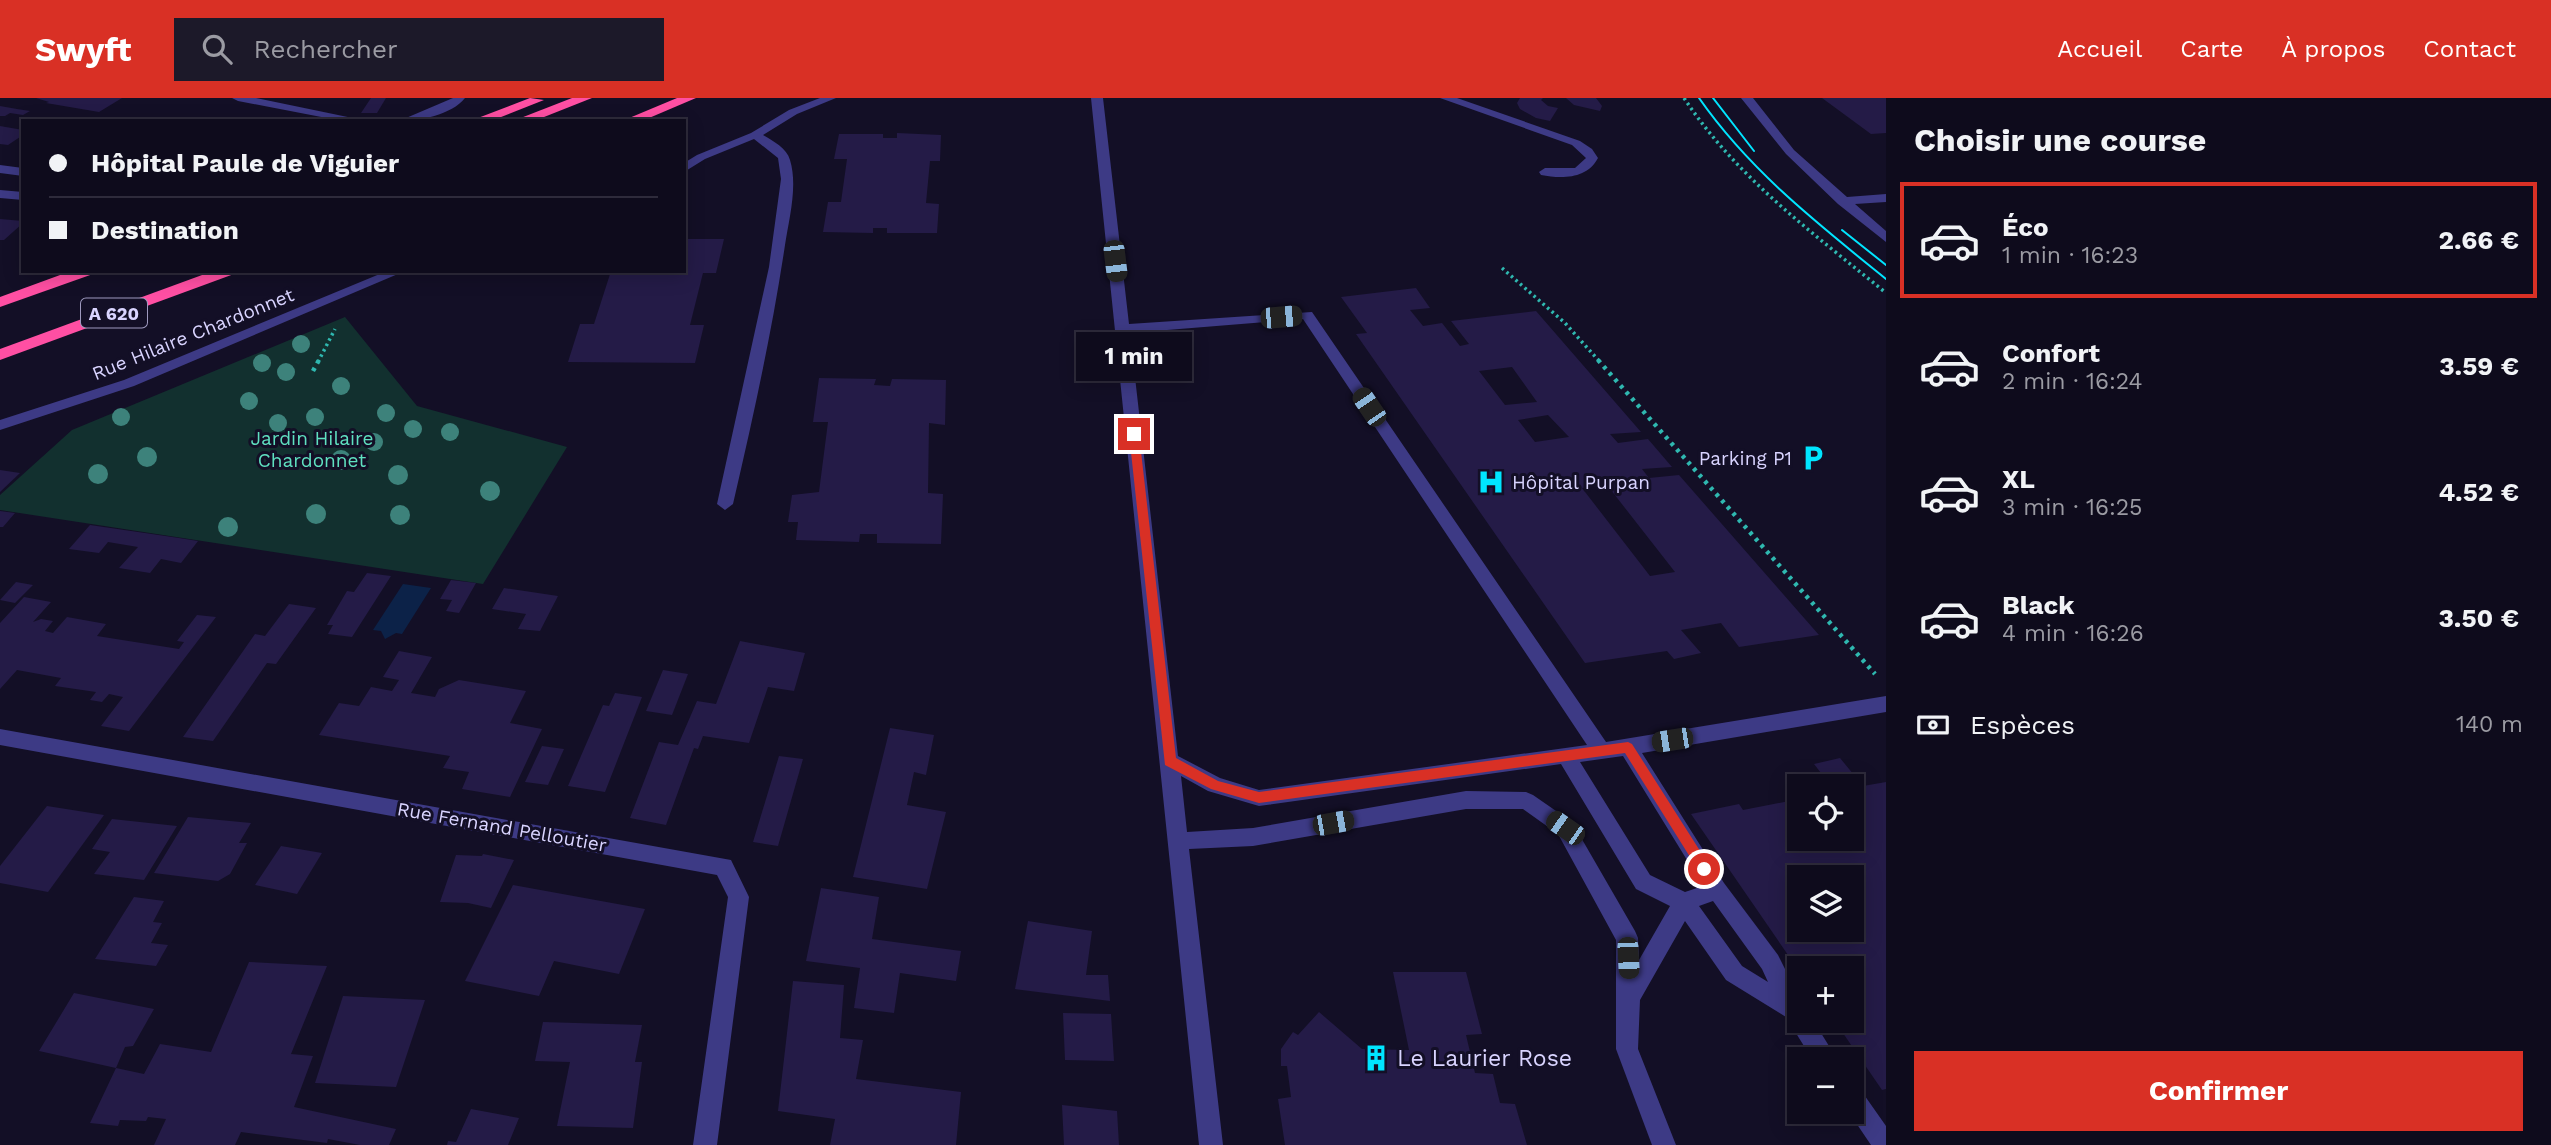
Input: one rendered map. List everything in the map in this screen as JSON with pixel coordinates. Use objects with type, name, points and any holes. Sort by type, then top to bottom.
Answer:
[{"type":"highway","points":[[483,119],[542,98]]},
{"type":"highway","points":[[526,119],[585,98]]},
{"type":"highway","points":[[634,119],[689,98]]},
{"type":"highway","points":[[0,301],[70,273]]},
{"type":"highway","name":"A 620","points":[[0,301],[82,273]]},
{"type":"highway","name":"A 620","points":[[0,355],[223,273]]},
{"type":"street","points":[[238,98],[351,119]]},
{"type":"street","points":[[410,119],[455,103],[458,98]]},
{"type":"street","points":[[686,167],[701,157],[755,135],[793,112],[830,98]]},
{"type":"street","points":[[1097,98],[1211,1145]]},
{"type":"street","points":[[1446,98],[1576,143],[1588,151],[1592,158],[1585,169],[1576,172],[1545,172]]},
{"type":"street","points":[[1747,98],[1790,152],[1886,239]]},
{"type":"street","points":[[725,504],[753,388],[783,218],[787,167],[784,157],[755,135]]},
{"type":"street","points":[[0,169],[21,172]]},
{"type":"street","points":[[0,194],[21,196]]},
{"type":"street","points":[[1842,201],[1886,198]]},
{"type":"street","name":"Rue Hilaire Chardonnet","points":[[0,425],[129,383],[393,273]]},
{"type":"street","points":[[1122,329],[1307,315],[1602,751]]},
{"type":"street","points":[[1170,761],[1215,785],[1259,797],[1602,751],[1886,704]]},
{"type":"street","name":"Rue Fernand Pelloutier","points":[[0,737],[724,867],[739,897],[705,1145]]},
{"type":"street","points":[[1628,747],[1717,890],[1770,962],[1787,996]]},
{"type":"street","points":[[1566,756],[1643,882],[1684,902],[1734,973],[1787,1009]]},
{"type":"street","points":[[1179,841],[1253,836],[1466,800],[1527,800],[1565,828],[1626,938],[1629,998],[1627,1049],[1664,1145]]},
{"type":"street","points":[[1629,998],[1684,902],[1717,890]]},
{"type":"street","points":[[1864,1114],[1885,1145]]},
{"type":"path","points":[[1684,98],[1703,127],[1744,172],[1886,293]]},
{"type":"path","points":[[1502,268],[1565,323],[1877,676]]},
{"type":"path","points":[[313,371],[336,329],[315,306]]},
{"type":"green space","name":"Jardin Hilaire Chardonnet","points":[[345,317],[417,406],[567,447],[483,584],[0,510],[0,495],[72,430]]},
{"type":"water","points":[[403,584],[431,588],[402,634],[396,633],[385,639],[381,631],[373,630]]},
{"type":"building","points":[[36,98],[122,98],[99,112],[46,103],[49,102]]},
{"type":"building","points":[[371,98],[386,98],[377,113],[361,113]]},
{"type":"building","points":[[1520,98],[1543,98],[1541,100],[1548,106],[1558,108],[1550,121],[1536,118],[1520,109],[1517,103]]},
{"type":"building","points":[[1566,98],[1596,98],[1602,106],[1600,111],[1574,105]]},
{"type":"building","points":[[1822,98],[1886,98],[1886,133],[1871,134]]},
{"type":"building","points":[[0,106],[30,111],[23,115],[10,113],[0,116]]},
{"type":"building","points":[[0,126],[21,130],[21,136],[8,145],[0,144]]},
{"type":"building","points":[[897,133],[941,135],[940,161],[930,161],[926,203],[939,204],[937,233],[887,233],[887,228],[873,228],[873,233],[823,232],[828,202],[841,202],[847,159],[834,159],[839,134],[883,134],[883,138],[897,138]]},
{"type":"building","points":[[0,219],[21,221],[21,225],[4,240],[0,240]]},
{"type":"building","points":[[686,239],[724,239],[716,273],[703,273],[690,325],[704,325],[695,363],[568,362],[580,324],[594,324],[610,273],[686,273]]},
{"type":"building","points":[[1416,288],[1430,308],[1410,310],[1423,326],[1442,323],[1460,346],[1469,344],[1451,321],[1536,311],[1641,432],[1610,434],[1618,443],[1648,439],[1672,467],[1642,469],[1649,478],[1679,475],[1819,635],[1739,647],[1721,623],[1681,630],[1701,653],[1674,659],[1667,651],[1585,663],[1356,334],[1367,333],[1341,297]],"holes":[[[1512,367],[1537,402],[1505,405],[1479,371]],[[1548,415],[1569,437],[1535,442],[1518,420]],[[1607,485],[1675,572],[1650,576],[1582,488]]]},
{"type":"building","points":[[819,378],[876,379],[874,385],[890,386],[892,379],[946,380],[945,425],[929,423],[928,493],[943,494],[941,544],[877,543],[877,534],[860,534],[859,542],[796,540],[798,522],[788,522],[792,495],[819,492],[828,422],[813,422]]},
{"type":"building","points":[[0,470],[20,473],[0,492]]},
{"type":"building","points":[[0,511],[15,513],[3,527],[0,527]]},
{"type":"building","points":[[90,525],[198,541],[181,563],[161,559],[150,573],[119,568],[138,547],[108,542],[99,553],[69,549]]},
{"type":"building","points":[[367,573],[391,576],[352,637],[328,634],[333,625],[327,625],[347,591],[354,592]]},
{"type":"building","points":[[451,580],[476,583],[459,613],[446,611],[452,600],[440,599]]},
{"type":"building","points":[[16,582],[33,585],[15,603],[0,600]]},
{"type":"building","points":[[504,588],[558,596],[540,631],[518,629],[526,614],[492,609]]},
{"type":"building","points":[[24,597],[51,602],[33,622],[41,619],[53,621],[45,631],[53,633],[67,617],[106,624],[97,636],[179,649],[184,642],[177,641],[197,615],[216,617],[129,731],[101,726],[123,697],[109,694],[102,702],[90,700],[96,692],[55,686],[61,678],[17,670],[0,689],[0,623]]},
{"type":"building","points":[[289,604],[316,608],[276,664],[267,663],[213,741],[183,737],[255,634],[265,636]]},
{"type":"building","points":[[740,641],[805,653],[794,691],[768,687],[749,743],[703,736],[698,749],[694,748],[666,825],[630,818],[659,742],[678,745],[697,701],[716,704]]},
{"type":"building","points":[[399,651],[432,657],[411,693],[435,697],[439,689],[459,680],[526,691],[510,723],[542,729],[510,797],[462,789],[469,772],[443,768],[450,756],[319,735],[339,703],[359,706],[371,687],[392,691],[399,680],[383,677]]},
{"type":"building","points":[[663,670],[688,674],[672,715],[646,711]]},
{"type":"building","points":[[615,693],[642,697],[605,792],[568,786],[603,705],[609,706]]},
{"type":"building","points":[[890,728],[934,735],[926,775],[914,772],[907,805],[946,812],[927,889],[853,877]]},
{"type":"building","points":[[542,746],[564,749],[548,785],[525,782]]},
{"type":"building","points":[[779,756],[803,759],[778,846],[753,842]]},
{"type":"building","points":[[1840,758],[1853,774],[1822,774],[1814,764]]},
{"type":"building","points":[[1886,782],[1886,1089],[1882,1090],[1864,1064],[1864,1047],[1853,1047],[1843,1033],[1864,1033],[1864,956],[1789,956],[1691,814],[1739,804],[1743,810],[1787,801],[1787,851],[1864,851],[1864,786]]},
{"type":"building","points":[[47,806],[104,815],[48,892],[0,883],[0,866]]},
{"type":"building","points":[[188,817],[251,823],[239,843],[247,843],[230,874],[218,881],[154,873]]},
{"type":"building","points":[[112,819],[177,826],[144,880],[94,874],[110,852],[92,849]]},
{"type":"building","points":[[281,846],[322,853],[297,894],[255,885]]},
{"type":"building","points":[[483,854],[514,860],[491,908],[468,903],[440,902],[456,855]]},
{"type":"building","points":[[513,885],[645,909],[619,974],[554,961],[539,996],[465,981]]},
{"type":"building","points":[[821,888],[879,897],[872,939],[961,951],[956,981],[900,973],[894,1013],[854,1008],[860,968],[806,961]]},
{"type":"building","points":[[134,897],[164,901],[153,922],[162,923],[151,943],[168,945],[156,966],[95,959]]},
{"type":"building","points":[[1028,921],[1092,931],[1086,975],[1108,975],[1110,1001],[1015,989]]},
{"type":"building","points":[[249,962],[327,966],[291,1054],[313,1056],[294,1107],[396,1129],[389,1145],[360,1145],[328,1139],[327,1143],[241,1132],[235,1145],[154,1145],[166,1119],[148,1117],[146,1121],[120,1120],[118,1126],[90,1123],[116,1068],[144,1074],[160,1044],[211,1052]]},
{"type":"building","name":"Le Laurier Rose","points":[[1393,972],[1466,972],[1482,1034],[1466,1035],[1475,1073],[1493,1074],[1500,1103],[1515,1104],[1527,1145],[1285,1145],[1278,1099],[1291,1097],[1287,1066],[1281,1066],[1281,1049],[1293,1032],[1298,1035],[1319,1012],[1362,1049],[1409,1050]]},
{"type":"building","points":[[793,981],[844,985],[840,1038],[863,1040],[856,1079],[961,1092],[956,1145],[830,1145],[835,1119],[778,1111]]},
{"type":"building","points":[[74,993],[154,1009],[133,1046],[125,1047],[116,1068],[39,1051]]},
{"type":"building","points":[[343,996],[425,1000],[396,1087],[315,1083]]},
{"type":"building","points":[[1063,1013],[1111,1014],[1114,1061],[1065,1060]]},
{"type":"building","points":[[543,1022],[642,1025],[635,1062],[642,1062],[633,1128],[557,1126],[570,1062],[535,1061]]},
{"type":"building","points":[[1062,1105],[1117,1111],[1119,1145],[1064,1145]]},
{"type":"building","points":[[471,1109],[519,1118],[508,1145],[447,1145],[448,1141],[456,1142]]},
{"type":"tram line","points":[[1699,98],[1763,173],[1810,217],[1886,279]]},
{"type":"tram line","points":[[1713,98],[1754,151]]},
{"type":"tram line","points":[[1842,230],[1886,265]]},
{"type":"place","name":"Parking P1","points":[[1813,458]]},
{"type":"place","name":"Hôpital Purpan","points":[[1491,482]]},
{"type":"place","name":"Le Laurier Rose","points":[[1376,1058]]},
{"type":"route","points":[[1134,434],[1170,761],[1215,785],[1259,797],[1628,747],[1704,869]]}]
